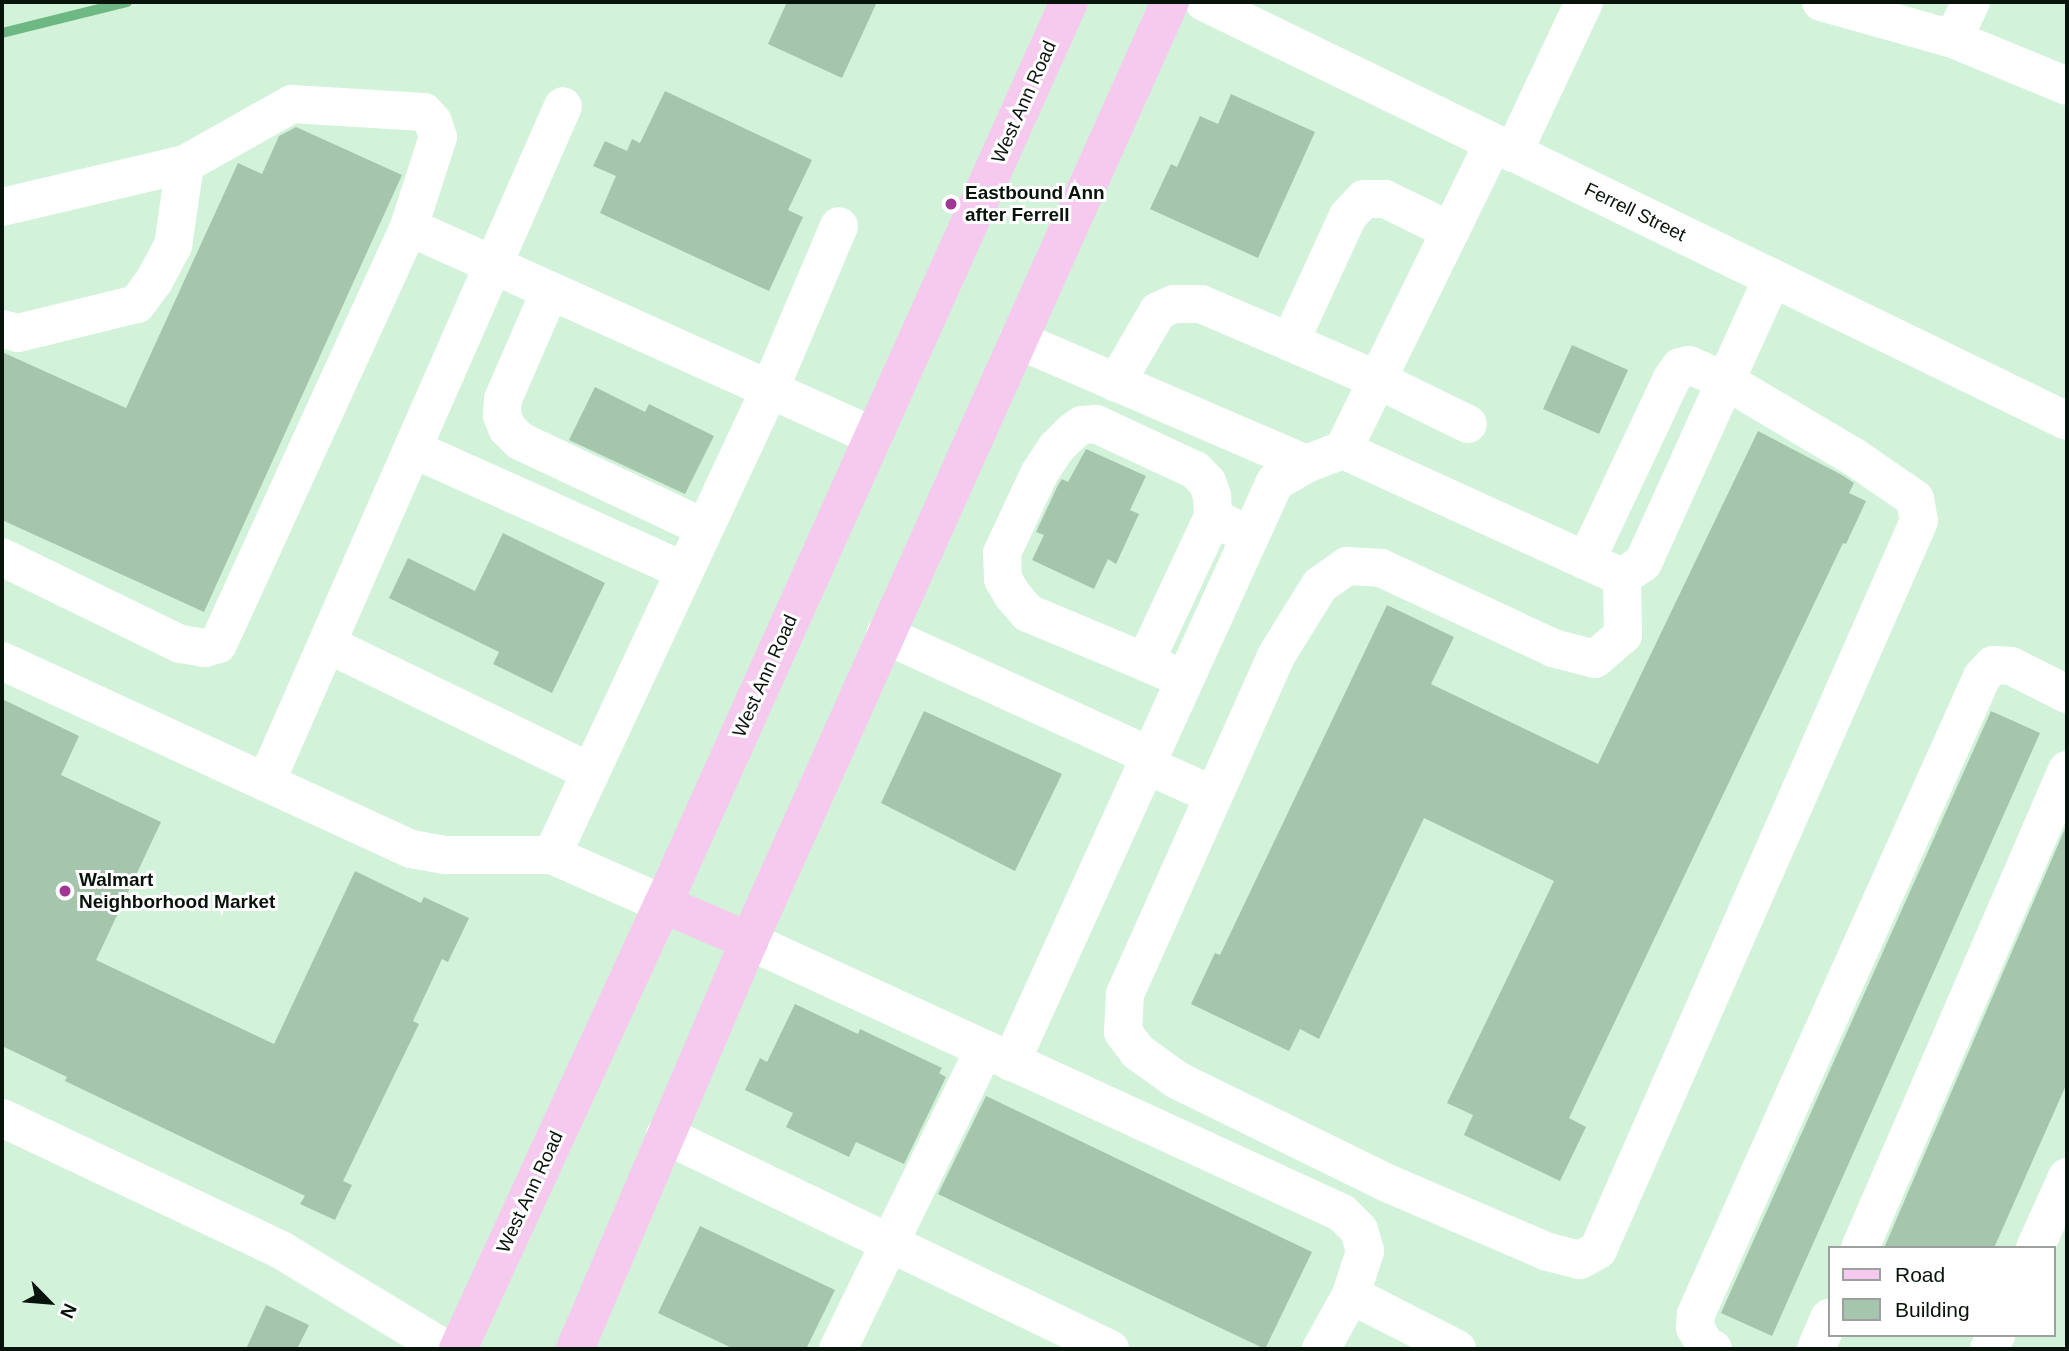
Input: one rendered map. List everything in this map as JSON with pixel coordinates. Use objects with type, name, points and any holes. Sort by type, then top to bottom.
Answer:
[{"type":"main road","name":"West Ann Road","points":[[458,1349],[663,904],[1069,2]]},
{"type":"main road","points":[[575,1349],[749,941],[1170,2]]},
{"type":"main road","points":[[663,904],[749,941]]},
{"type":"street","name":"Ferrell Street","points":[[1204,2],[2067,421]]},
{"type":"street","points":[[838,1349],[888,1243],[998,1055],[1148,760],[1275,482],[1306,464],[1343,450],[1451,231],[1503,149],[1584,2]]},
{"type":"street","points":[[1821,2],[1953,39],[2067,86]]},
{"type":"street","points":[[1953,39],[1971,2]]},
{"type":"street","points":[[2,207],[185,164],[292,104],[424,112],[433,122],[438,137],[409,227],[218,644],[205,648],[180,644],[2,557]]},
{"type":"street","points":[[266,782],[563,106]]},
{"type":"street","points":[[2,329],[18,333],[137,304],[154,281],[173,246],[185,164]]},
{"type":"street","points":[[1290,342],[1348,216],[1364,199],[1385,199],[1451,231]]},
{"type":"street","points":[[552,855],[769,391],[839,226]]},
{"type":"street","points":[[409,227],[873,436]]},
{"type":"street","points":[[1622,578],[1643,563],[1772,279]]},
{"type":"street","points":[[550,291],[503,399],[502,415],[507,428],[520,441],[705,528]]},
{"type":"street","points":[[1116,383],[1158,312],[1174,304],[1201,304],[1378,380],[1468,424]]},
{"type":"street","points":[[1018,340],[1306,464]]},
{"type":"street","points":[[1586,561],[1671,380],[1680,367],[1689,365],[1726,381],[1854,457],[1915,499],[1919,521],[1598,1250],[1580,1260],[1548,1252],[1399,1189],[1177,1080],[1138,1052],[1123,1032],[1125,994],[1276,656],[1320,585],[1347,566],[1381,568],[1553,649],[1595,659],[1623,635],[1622,578]]},
{"type":"street","points":[[1145,662],[1213,517],[1212,496],[1207,482],[1195,470],[1096,424],[1082,425],[1056,448],[1039,474],[1003,553],[1003,579],[1028,613],[1185,680]]},
{"type":"street","points":[[413,449],[684,571]]},
{"type":"street","points":[[1343,450],[1622,578]]},
{"type":"street","points":[[1213,517],[1251,536]]},
{"type":"street","points":[[885,635],[1148,760],[1213,795]]},
{"type":"street","points":[[327,644],[591,772]]},
{"type":"street","points":[[2,661],[411,849],[446,855],[552,855],[663,904]]},
{"type":"street","points":[[1713,1349],[1706,1346],[1695,1328],[1696,1314],[1982,677],[1993,665],[2011,666],[2067,694]]},
{"type":"street","points":[[1861,1246],[2067,770]]},
{"type":"street","points":[[749,941],[1342,1213],[1359,1230],[1365,1251],[1352,1295],[1321,1349]]},
{"type":"street","points":[[2,1118],[281,1251],[445,1349]]},
{"type":"street","points":[[665,1136],[1111,1349]]},
{"type":"street","points":[[2036,1246],[2067,1177]]},
{"type":"street","points":[[1352,1295],[1457,1349]]},
{"type":"street","points":[[1816,1349],[1828,1320]]},
{"type":"building","points":[[787,2],[877,2],[842,78],[768,44]]},
{"type":"building","points":[[665,91],[812,160],[788,210],[803,217],[769,291],[600,213],[616,176],[593,166],[605,141],[627,151],[632,139],[640,143]]},
{"type":"building","points":[[1231,94],[1315,132],[1258,258],[1150,209],[1171,164],[1177,167],[1200,116],[1218,124]]},
{"type":"building","points":[[296,127],[402,175],[204,612],[2,520],[2,352],[126,408],[238,163],[262,174],[279,136]]},
{"type":"building","points":[[1572,345],[1628,370],[1599,434],[1543,409]]},
{"type":"building","points":[[595,387],[645,412],[649,404],[714,436],[685,494],[569,440]]},
{"type":"building","points":[[1758,431],[1842,475],[1854,483],[1849,493],[1866,501],[1846,544],[1843,543],[1569,1118],[1586,1127],[1560,1181],[1464,1135],[1473,1115],[1447,1103],[1554,881],[1424,818],[1319,1039],[1300,1029],[1289,1051],[1191,1004],[1215,953],[1220,955],[1387,605],[1454,637],[1431,684],[1598,764]]},
{"type":"building","points":[[1086,449],[1146,476],[1130,510],[1139,514],[1116,564],[1108,559],[1094,589],[1032,560],[1044,535],[1036,532],[1058,485],[1062,479],[1068,482]]},
{"type":"building","points":[[503,533],[605,583],[552,693],[493,664],[499,652],[389,598],[408,558],[475,591]]},
{"type":"building","points":[[2,699],[79,736],[61,775],[161,822],[96,960],[274,1044],[355,871],[421,903],[424,897],[469,918],[448,962],[442,959],[413,1021],[419,1024],[343,1181],[352,1185],[335,1220],[300,1204],[305,1196],[65,1081],[67,1077],[2,1046]]},
{"type":"building","points":[[924,711],[1062,774],[1015,871],[881,803]]},
{"type":"building","points":[[1991,711],[2040,733],[1772,1336],[1721,1313]]},
{"type":"building","points":[[2067,824],[2067,1083],[1995,1246],[1885,1246]]},
{"type":"building","points":[[795,1004],[858,1034],[860,1029],[942,1068],[939,1073],[946,1077],[904,1164],[856,1142],[849,1157],[786,1127],[793,1113],[745,1090],[760,1058],[767,1062]]},
{"type":"building","points":[[986,1096],[1312,1252],[1265,1349],[938,1194]]},
{"type":"building","points":[[700,1226],[835,1290],[806,1349],[734,1349],[658,1313]]},
{"type":"building","points":[[266,1305],[309,1325],[297,1349],[246,1349]]},
{"type":"waterway","points":[[2,33],[127,2]]},
{"type":"place","name":"Eastbound Ann after Ferrell","points":[[951,204]]},
{"type":"place","name":"Walmart Neighborhood Market","points":[[65,891]]}]
